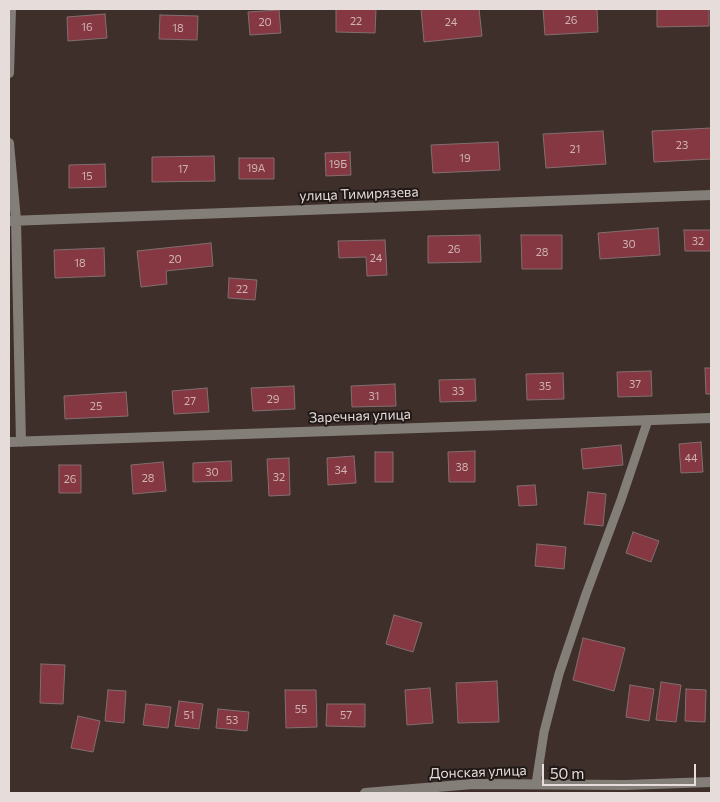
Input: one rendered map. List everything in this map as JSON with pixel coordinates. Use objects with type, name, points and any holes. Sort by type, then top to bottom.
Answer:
[{"type":"street","points":[[9,73],[12,9]]},
{"type":"street","points":[[9,143],[21,442]]},
{"type":"street","name":"улица Тимирязева","points":[[12,221],[711,195]]},
{"type":"street","name":"Заречная улица","points":[[9,442],[711,418]]},
{"type":"street","name":"Донская улица","points":[[365,793],[473,784],[625,785],[711,782]]},
{"type":"lane","points":[[536,784],[544,732],[559,674],[648,420]]},
{"type":"building","points":[[336,9],[376,9],[375,33],[336,32]]},
{"type":"building","points":[[421,9],[479,9],[482,36],[424,42]]},
{"type":"building","points":[[543,9],[597,9],[598,32],[545,35]]},
{"type":"building","points":[[657,9],[709,9],[709,26],[657,27]]},
{"type":"building","points":[[279,10],[281,33],[250,35],[248,12]]},
{"type":"building","points":[[105,14],[107,38],[68,41],[67,17]]},
{"type":"building","points":[[160,15],[198,16],[197,40],[159,39]]},
{"type":"building","points":[[711,128],[711,159],[654,162],[652,131]]},
{"type":"building","points":[[603,131],[606,164],[546,168],[543,134]]},
{"type":"building","points":[[498,142],[500,170],[433,173],[431,145]]},
{"type":"building","points":[[350,152],[351,175],[326,176],[325,153]]},
{"type":"building","points":[[214,156],[215,181],[152,182],[152,157]]},
{"type":"building","points":[[239,158],[274,158],[274,179],[239,179]]},
{"type":"building","points":[[105,164],[106,187],[69,188],[69,165]]},
{"type":"building","points":[[658,228],[660,255],[600,259],[598,233]]},
{"type":"building","points":[[684,230],[711,230],[711,251],[685,251]]},
{"type":"building","points":[[480,235],[481,262],[428,263],[428,236]]},
{"type":"building","points":[[521,235],[562,235],[562,269],[522,269]]},
{"type":"building","points":[[385,240],[387,275],[367,276],[366,257],[339,258],[338,241]]},
{"type":"building","points":[[211,243],[213,266],[166,271],[167,284],[141,287],[137,251]]},
{"type":"building","points":[[104,248],[105,276],[55,278],[54,250]]},
{"type":"building","points":[[229,278],[257,280],[255,300],[228,298]]},
{"type":"building","points":[[705,368],[711,368],[711,394],[706,394]]},
{"type":"building","points":[[651,371],[652,396],[618,397],[617,372]]},
{"type":"building","points":[[563,373],[564,399],[527,400],[526,374]]},
{"type":"building","points":[[475,379],[476,401],[440,402],[439,380]]},
{"type":"building","points":[[395,384],[396,406],[352,407],[351,386]]},
{"type":"building","points":[[294,386],[295,409],[253,411],[251,388]]},
{"type":"building","points":[[207,388],[209,412],[174,414],[172,391]]},
{"type":"building","points":[[126,392],[128,416],[65,419],[64,396]]},
{"type":"building","points":[[701,442],[703,472],[681,473],[679,444]]},
{"type":"building","points":[[621,445],[623,465],[583,469],[581,449]]},
{"type":"building","points":[[475,451],[475,482],[449,482],[448,452]]},
{"type":"building","points":[[375,452],[393,452],[393,482],[375,482]]},
{"type":"building","points":[[354,456],[356,483],[328,485],[327,458]]},
{"type":"building","points":[[289,458],[290,495],[269,496],[267,459]]},
{"type":"building","points":[[231,461],[232,481],[193,482],[193,463]]},
{"type":"building","points":[[163,462],[166,491],[133,494],[131,465]]},
{"type":"building","points":[[59,465],[81,465],[81,493],[59,493]]},
{"type":"building","points":[[535,485],[537,505],[519,506],[517,486]]},
{"type":"building","points":[[588,492],[606,494],[603,526],[584,524]]},
{"type":"building","points":[[633,532],[659,541],[651,562],[626,553]]},
{"type":"building","points":[[537,544],[566,547],[564,569],[535,566]]},
{"type":"building","points":[[394,615],[422,623],[413,652],[386,644]]},
{"type":"building","points":[[583,638],[625,648],[614,691],[573,680]]},
{"type":"building","points":[[41,664],[65,665],[63,704],[40,703]]},
{"type":"building","points":[[497,681],[499,722],[458,723],[456,683]]},
{"type":"building","points":[[661,682],[681,685],[676,722],[656,720]]},
{"type":"building","points":[[630,685],[654,689],[649,721],[626,717]]},
{"type":"building","points":[[430,688],[433,723],[407,725],[405,690]]},
{"type":"building","points":[[686,689],[706,690],[705,722],[685,721]]},
{"type":"building","points":[[108,690],[126,691],[124,723],[105,721]]},
{"type":"building","points":[[285,690],[316,690],[317,727],[286,728]]},
{"type":"building","points":[[179,701],[203,704],[199,729],[175,726]]},
{"type":"building","points":[[146,704],[171,707],[168,728],[143,725]]},
{"type":"building","points":[[327,704],[365,704],[365,727],[326,726]]},
{"type":"building","points":[[218,709],[249,712],[247,731],[216,728]]},
{"type":"building","points":[[78,716],[100,721],[93,752],[71,748]]}]
